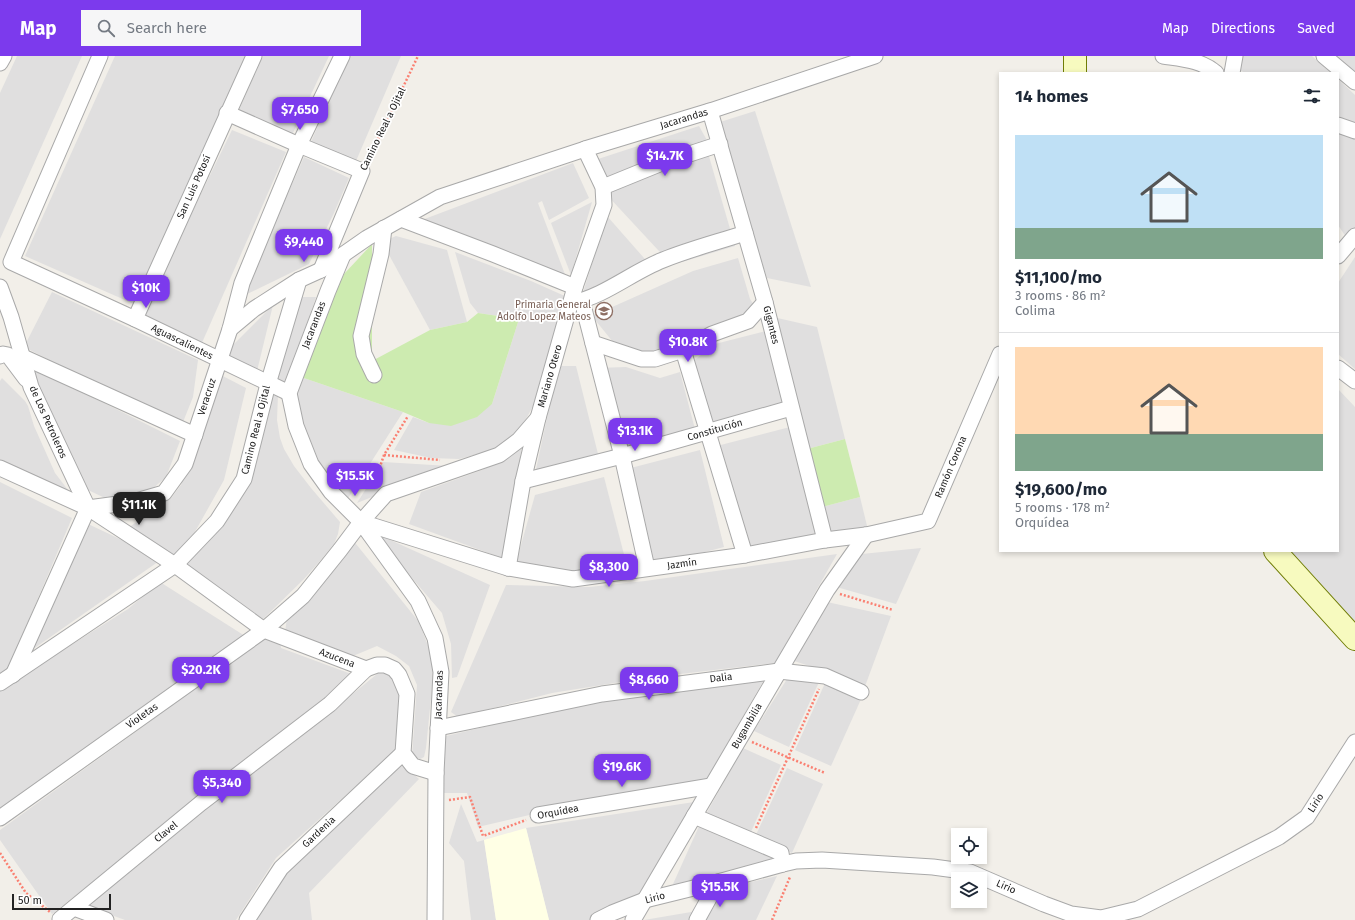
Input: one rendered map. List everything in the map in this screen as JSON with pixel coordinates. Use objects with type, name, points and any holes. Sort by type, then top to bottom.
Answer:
[{"type":"main road","points":[[1075,56],[1075,72]]},
{"type":"main road","points":[[1276,552],[1355,639]]},
{"type":"street","points":[[0,63],[4,56]]},
{"type":"street","name":"Aguascalientes","points":[[100,56],[10,262],[135,319],[289,393]]},
{"type":"street","name":"San Luis Potosí","points":[[135,319],[254,56]]},
{"type":"street","name":"Veracruz","points":[[88,508],[133,502],[164,493],[185,464],[230,329],[242,283],[299,145],[342,56]]},
{"type":"street","name":"Jacarandas","points":[[435,920],[436,773],[441,672],[435,638],[418,601],[361,522],[332,492],[311,464],[296,426],[289,393],[328,290],[343,255],[367,238],[440,197],[585,149],[710,111],[875,56]]},
{"type":"street","points":[[1163,56],[1198,62],[1209,67],[1215,72]]},
{"type":"street","points":[[1232,72],[1236,56]]},
{"type":"street","points":[[1324,56],[1355,82]]},
{"type":"street","name":"Gigantes","points":[[710,111],[765,302],[825,540]]},
{"type":"street","points":[[227,113],[362,171]]},
{"type":"street","points":[[1339,125],[1355,131]]},
{"type":"street","points":[[603,188],[662,163],[720,144]]},
{"type":"street","name":"Mariano Otero","points":[[508,568],[523,481],[538,418],[576,302],[575,287],[604,205],[603,188],[585,149]]},
{"type":"street","name":"Camino Real a Ojital","points":[[320,270],[362,171]]},
{"type":"street","points":[[401,219],[575,287]]},
{"type":"street","points":[[374,374],[364,354],[361,336],[381,254],[384,228]]},
{"type":"street","points":[[647,568],[622,456],[593,343],[576,302],[602,292],[662,260],[745,233]]},
{"type":"street","points":[[230,329],[254,309],[299,280],[320,270],[343,255]]},
{"type":"street","name":"Camino Real a Ojital","points":[[6,680],[174,565],[217,521],[244,479],[268,384],[299,280]]},
{"type":"street","name":"de Los Petroleros","points":[[0,287],[6,313],[23,357],[31,387],[88,508]]},
{"type":"street","points":[[593,343],[641,359],[655,359],[683,350],[712,334],[748,321],[765,302]]},
{"type":"street","points":[[683,350],[745,555]]},
{"type":"street","points":[[0,356],[3,354],[8,356],[31,387]]},
{"type":"street","name":"Ramón Corona","points":[[866,535],[928,521],[999,356]]},
{"type":"street","points":[[23,357],[195,435]]},
{"type":"street","points":[[1339,369],[1355,381]]},
{"type":"street","name":"Constitución","points":[[523,481],[622,456],[792,408]]},
{"type":"street","name":"Violetas","points":[[0,818],[264,630],[303,596],[361,522],[386,494],[499,455],[519,440],[538,418]]},
{"type":"street","name":"Azucena","points":[[0,468],[88,508],[174,565],[264,630],[366,669],[377,665],[386,665],[394,668],[399,675],[407,694],[403,753]]},
{"type":"street","points":[[6,680],[88,508]]},
{"type":"street","name":"Jazmín","points":[[361,522],[508,568],[573,579],[745,555],[825,540],[866,535]]},
{"type":"street","name":"Bugambilia","points":[[633,920],[827,590],[866,535]]},
{"type":"street","name":"Clavel","points":[[60,919],[201,804],[330,704],[366,669]]},
{"type":"street","name":"Dalia","points":[[438,728],[602,694],[779,670],[825,676],[861,692]]},
{"type":"street","name":"Lirio","points":[[598,920],[645,900],[790,863],[822,860],[933,867],[970,872],[1071,914],[1101,918],[1138,909],[1279,837],[1306,817],[1355,742]]},
{"type":"street","points":[[403,753],[413,766],[436,773]]},
{"type":"street","name":"Gardenia","points":[[247,920],[280,868],[403,753]]},
{"type":"street","name":"Orquídea","points":[[538,815],[711,786]]},
{"type":"street","points":[[694,816],[781,853],[790,863]]},
{"type":"street","points":[[697,920],[718,882]]},
{"type":"street","points":[[74,908],[106,920]]},
{"type":"path","name":"Camino Real a Ojital","points":[[362,171],[418,56]]},
{"type":"path","points":[[371,492],[384,455],[408,416]]},
{"type":"path","points":[[384,455],[446,461]]},
{"type":"path","points":[[827,590],[894,610]]},
{"type":"path","points":[[751,840],[825,676]]},
{"type":"path","points":[[740,738],[788,757],[825,774]]},
{"type":"path","name":"Orquídea","points":[[436,801],[470,797],[483,836],[538,815]]},
{"type":"path","points":[[0,852],[26,893],[60,919]]},
{"type":"path","points":[[772,920],[790,863]]},
{"type":"shaded area","points":[[17,56],[82,56],[0,239],[0,93]]},
{"type":"shaded area","points":[[115,56],[246,56],[134,304],[25,256]]},
{"type":"shaded area","points":[[263,56],[329,56],[292,135],[239,110]]},
{"type":"shaded area","points":[[348,56],[401,56],[356,161],[311,142]]},
{"type":"shaded area","points":[[1241,56],[1312,56],[1330,72],[1243,72],[1238,69]]},
{"type":"shaded area","points":[[1334,56],[1355,56],[1355,75]]},
{"type":"shaded area","points":[[1339,80],[1355,95],[1355,124],[1339,116]]},
{"type":"shaded area","points":[[755,111],[811,287],[767,278],[717,123]]},
{"type":"shaded area","points":[[699,126],[709,144],[603,183],[592,161]]},
{"type":"shaded area","points":[[232,130],[286,152],[201,345],[142,315]]},
{"type":"shaded area","points":[[1339,130],[1355,138],[1355,229],[1348,240],[1339,226]]},
{"type":"shaded area","points":[[708,153],[735,246],[672,265],[606,194]]},
{"type":"shaded area","points":[[304,157],[349,178],[334,213],[309,264],[243,296]]},
{"type":"shaded area","points":[[573,163],[589,198],[549,220],[542,201],[538,203],[569,285],[414,223]]},
{"type":"shaded area","points":[[592,202],[571,275],[551,223]]},
{"type":"shaded area","points":[[607,216],[651,266],[581,299]]},
{"type":"shaded area","points":[[396,236],[447,250],[467,322],[430,330],[382,242]]},
{"type":"shaded area","points":[[455,252],[531,281],[567,297],[533,406],[518,434],[503,447],[459,459],[431,458],[394,450],[413,417],[429,423],[492,404],[519,319],[478,313],[470,303]]},
{"type":"shaded area","points":[[1355,257],[1355,369],[1339,355],[1339,281]]},
{"type":"shaded area","points":[[738,258],[750,299],[756,308],[748,318],[651,357],[613,342],[592,316],[693,271]]},
{"type":"shaded area","points":[[52,292],[198,360],[193,397],[181,427],[24,347]]},
{"type":"shaded area","points":[[295,297],[316,297],[286,387],[270,382]]},
{"type":"shaded area","points":[[273,305],[257,371],[222,356]]},
{"type":"shaded area","points":[[773,317],[817,327],[845,439],[807,449]]},
{"type":"shaded area","points":[[766,331],[785,408],[708,428],[692,362],[715,344]]},
{"type":"shaded area","points":[[558,366],[576,366],[599,458],[535,474]]},
{"type":"shaded area","points":[[32,367],[180,441],[166,477],[151,490],[128,498],[105,498],[88,490],[69,466]]},
{"type":"shaded area","points":[[626,367],[660,378],[680,372],[696,433],[618,453],[597,368]]},
{"type":"shaded area","points":[[217,373],[246,388],[224,480],[192,537],[173,556],[128,528],[172,497],[181,485]]},
{"type":"shaded area","points":[[298,376],[403,412],[345,503],[324,483],[294,412]]},
{"type":"shaded area","points":[[2,378],[25,401],[28,406],[34,426],[55,473],[71,494],[0,466],[0,381]]},
{"type":"shaded area","points":[[1339,390],[1355,407],[1355,640],[1282,552],[1339,552]]},
{"type":"shaded area","points":[[278,395],[277,420],[280,438],[284,449],[294,466],[340,522],[338,534],[334,544],[304,579],[258,624],[179,568],[206,544],[239,495],[266,396]]},
{"type":"shaded area","points":[[790,427],[810,504],[816,538],[740,554],[713,447]]},
{"type":"shaded area","points":[[522,446],[511,519],[502,558],[409,524],[421,492],[482,470]]},
{"type":"shaded area","points":[[700,450],[724,547],[705,552],[707,559],[647,565],[623,470]]},
{"type":"shaded area","points":[[383,462],[449,466],[357,503]]},
{"type":"shaded area","points":[[604,477],[628,570],[567,574],[516,563],[535,495]]},
{"type":"shaded area","points":[[0,482],[72,518],[8,669],[0,675]]},
{"type":"shaded area","points":[[860,497],[868,530],[830,536],[822,507]]},
{"type":"shaded area","points":[[86,523],[162,559],[26,654]]},
{"type":"shaded area","points":[[377,534],[490,585],[457,677],[452,678],[451,644],[442,613],[376,536]]},
{"type":"shaded area","points":[[352,539],[419,622],[433,659],[432,688],[426,748],[424,757],[420,759],[412,756],[417,685],[409,666],[396,656],[377,646],[353,656],[285,632],[287,618]]},
{"type":"shaded area","points":[[921,548],[896,604],[833,586],[852,555]]},
{"type":"shaded area","points":[[837,554],[775,663],[646,678],[552,693],[458,717],[451,712],[506,585],[589,587],[645,581]]},
{"type":"shaded area","points":[[160,582],[245,636],[0,809],[0,690],[128,609]]},
{"type":"shaded area","points":[[827,602],[891,616],[864,689],[822,670],[794,661]]},
{"type":"shaded area","points":[[278,624],[281,648],[354,675],[52,914],[0,840],[0,830],[148,723]]},
{"type":"shaded area","points":[[794,668],[820,680],[789,747],[754,731]]},
{"type":"shaded area","points":[[382,670],[391,677],[399,688],[403,703],[395,751],[276,858],[236,920],[125,920],[84,905],[235,783],[293,743],[313,723],[334,709]]},
{"type":"shaded area","points":[[764,680],[707,779],[568,806],[478,827],[467,793],[442,793],[442,737],[585,703]]},
{"type":"shaded area","points":[[826,681],[862,697],[831,766],[795,750]]},
{"type":"shaded area","points":[[743,748],[781,765],[750,834],[706,814]]},
{"type":"shaded area","points":[[402,764],[419,779],[309,893],[312,920],[253,920],[283,876],[355,798]]},
{"type":"shaded area","points":[[787,768],[823,784],[792,853],[755,837]]},
{"type":"shaded area","points":[[694,802],[637,897],[591,920],[549,920],[526,828]]},
{"type":"shaded area","points":[[461,804],[477,842],[484,840],[496,920],[471,920],[464,861],[449,843]]},
{"type":"shaded area","points":[[700,824],[760,852],[778,861],[669,893]]},
{"type":"shaded area","points":[[526,828],[549,920],[496,920],[484,840]]},
{"type":"shaded area","points":[[777,876],[756,920],[706,920],[725,888]]},
{"type":"shaded area","points":[[697,911],[692,920],[644,920]]},
{"type":"green space","points":[[372,244],[372,361],[430,330],[467,322],[478,313],[519,319],[492,404],[477,417],[451,426],[429,423],[403,412],[298,376],[320,324],[344,274]]},
{"type":"green space","points":[[845,439],[860,497],[822,507],[807,449]]},
{"type":"place","name":"Primaria General Adolfo Lopez Mateos","points":[[604,311]]}]
